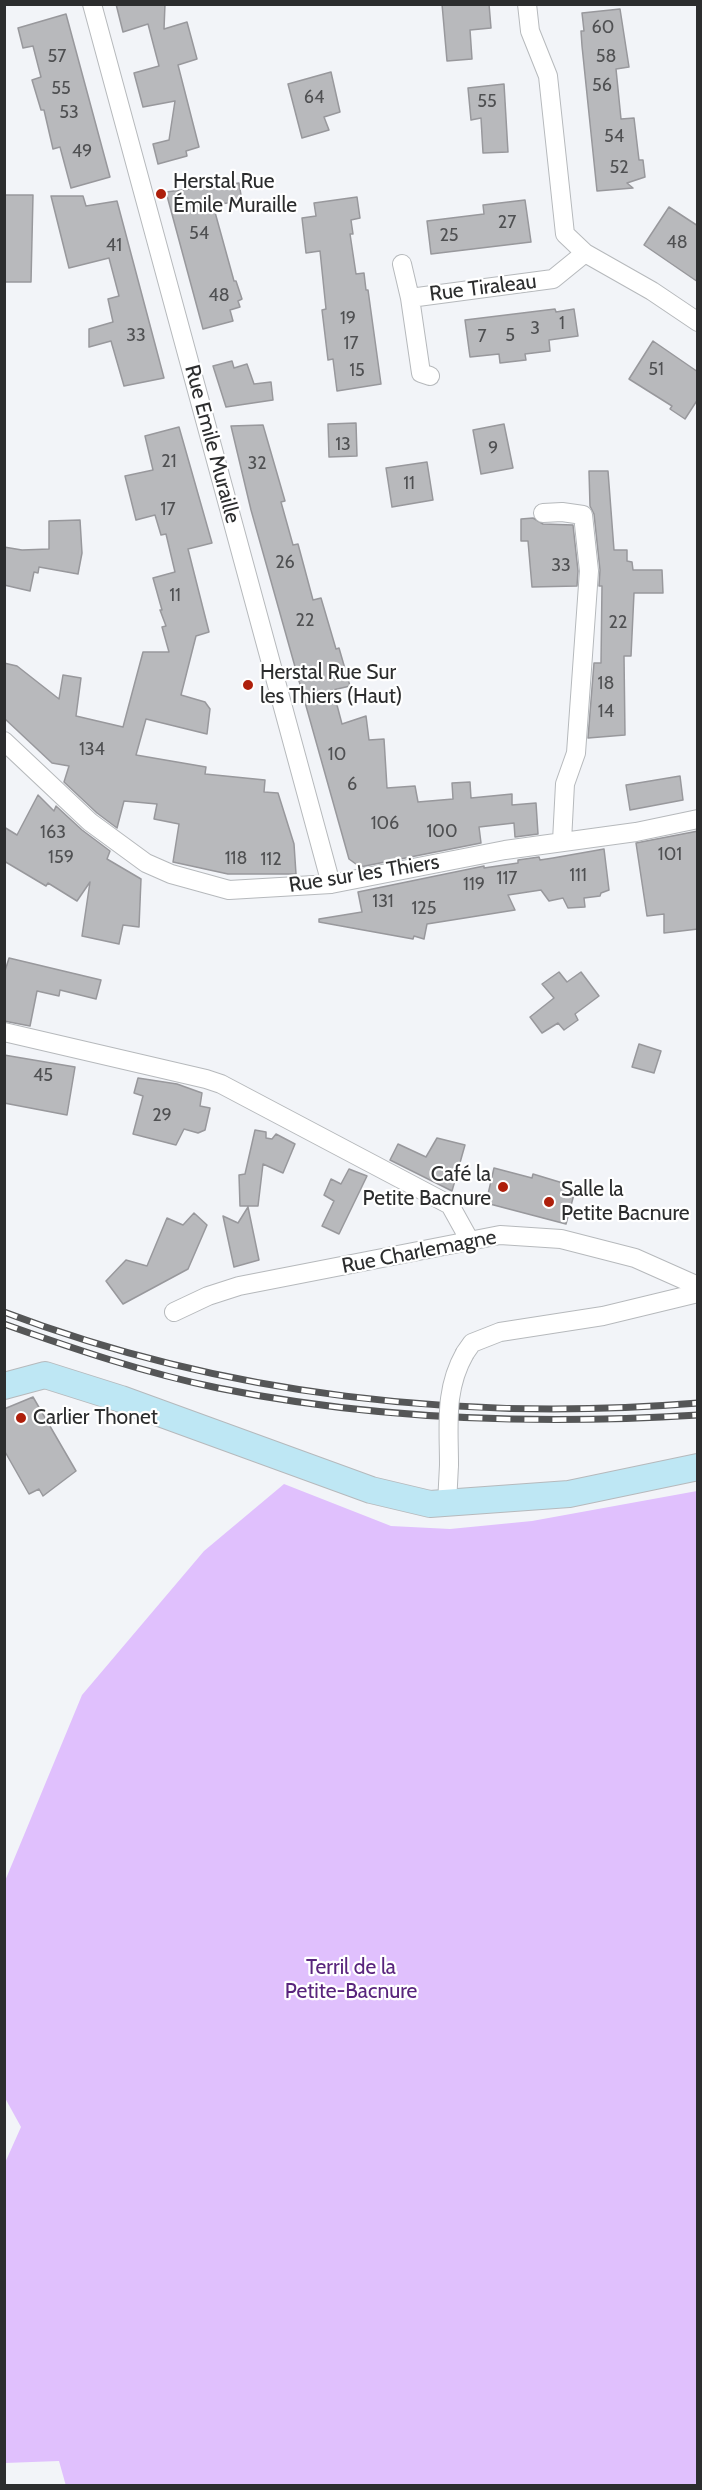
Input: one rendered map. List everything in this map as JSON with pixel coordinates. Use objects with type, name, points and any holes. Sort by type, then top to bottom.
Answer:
[{"type":"street","name":"Rue Emile Muraille","points":[[92,4],[331,884]]},
{"type":"street","points":[[527,4],[530,31],[548,75],[565,234],[585,254],[652,291],[698,322]]},
{"type":"street","name":"Rue Tiraleau","points":[[410,298],[553,279],[585,254]]},
{"type":"street","name":"Rue Tiraleau","points":[[402,264],[410,298],[421,373],[430,376]]},
{"type":"street","points":[[543,513],[562,512],[583,515],[588,572],[576,753],[565,784],[562,841]]},
{"type":"street","name":"Rue sur les Thiers","points":[[4,741],[90,822],[146,863],[171,874],[229,890],[331,884],[562,841],[636,832],[698,819]]},
{"type":"street","points":[[4,1032],[221,1084],[450,1205],[470,1241]]},
{"type":"street","name":"Rue Charlemagne","points":[[174,1312],[208,1296],[239,1286],[500,1235],[561,1239],[635,1258],[698,1286]]},
{"type":"street","points":[[447,1504],[450,1388],[456,1368],[472,1343],[500,1332],[603,1316],[698,1293]]},
{"type":"street","points":[[10,1384],[45,1375],[132,1403],[372,1490],[430,1504],[568,1494],[698,1467]]},
{"type":"green space","name":"Terril de la Petite-Bacnure","points":[[284,1484],[391,1526],[450,1529],[532,1521],[697,1491],[697,2485],[66,2486],[59,2461],[5,2463],[4,2165],[21,2127],[5,2098],[5,1881],[82,1695],[204,1551]]},
{"type":"building","points":[[116,4],[165,4],[164,29],[187,22],[197,59],[178,65],[199,147],[186,151],[187,156],[158,164],[153,144],[169,140],[175,101],[143,107],[134,73],[159,66],[148,24],[123,32]]},
{"type":"building","points":[[442,4],[489,4],[491,28],[470,30],[472,59],[447,61]]},
{"type":"building","points":[[620,9],[629,67],[616,69],[621,119],[634,118],[639,160],[643,160],[645,177],[627,183],[633,188],[597,191],[582,46],[581,31],[584,31],[582,13]]},
{"type":"building","points":[[66,14],[110,177],[71,188],[60,147],[53,149],[44,110],[41,110],[32,80],[41,77],[33,46],[23,48],[18,28]]},
{"type":"building","points":[[331,72],[340,112],[324,117],[329,130],[302,138],[288,84]]},
{"type":"building","points":[[504,84],[508,152],[483,153],[481,118],[471,120],[468,88]]},
{"type":"building","points":[[239,183],[242,201],[213,205],[234,281],[236,281],[242,299],[238,301],[240,307],[230,310],[233,321],[203,329],[166,192]]},
{"type":"building","points":[[4,195],[33,195],[31,282],[4,282]]},
{"type":"building","points":[[51,196],[83,196],[86,206],[117,201],[164,378],[124,386],[111,341],[89,347],[89,329],[113,322],[108,299],[119,296],[109,258],[69,268]]},
{"type":"building","points":[[357,197],[360,218],[351,220],[353,234],[350,234],[356,274],[364,273],[366,290],[368,290],[381,384],[337,391],[333,359],[328,360],[322,310],[326,309],[320,251],[306,253],[302,218],[316,216],[314,203]]},
{"type":"building","points":[[525,200],[531,242],[431,254],[427,221],[484,214],[483,205]]},
{"type":"building","points":[[669,207],[698,226],[698,282],[644,245]]},
{"type":"building","points":[[555,309],[556,312],[574,309],[578,336],[549,340],[550,351],[525,354],[526,360],[500,363],[499,354],[470,357],[465,320]]},
{"type":"building","points":[[653,341],[698,372],[698,399],[685,419],[670,409],[672,406],[629,379]]},
{"type":"building","points":[[232,361],[234,368],[247,364],[254,384],[271,382],[273,400],[226,407],[213,366]]},
{"type":"building","points":[[356,423],[357,456],[329,457],[328,424]]},
{"type":"building","points":[[504,424],[513,468],[481,474],[473,430]]},
{"type":"building","points":[[263,425],[285,501],[281,502],[293,545],[298,544],[313,600],[321,598],[350,686],[333,690],[342,724],[366,716],[369,740],[384,739],[387,788],[415,786],[418,802],[453,799],[452,783],[470,782],[471,798],[512,794],[512,805],[536,803],[538,834],[515,837],[514,823],[479,827],[481,843],[360,867],[349,859],[251,510],[231,426]]},
{"type":"building","points":[[179,427],[212,543],[188,549],[209,632],[196,636],[181,695],[205,702],[210,709],[207,734],[146,719],[136,755],[206,767],[205,774],[265,780],[264,792],[278,793],[294,844],[296,874],[228,874],[173,862],[179,824],[154,819],[157,804],[124,801],[117,828],[64,782],[69,766],[52,763],[4,718],[4,663],[17,666],[59,699],[63,675],[81,678],[76,716],[123,727],[143,652],[169,652],[162,627],[166,626],[153,578],[175,572],[166,534],[161,535],[155,515],[136,520],[125,476],[153,470],[145,436]]},
{"type":"building","points":[[427,462],[433,500],[392,507],[386,468]]},
{"type":"building","points":[[589,471],[608,471],[614,550],[627,550],[627,561],[632,562],[633,570],[662,570],[663,593],[634,593],[631,656],[624,656],[625,735],[588,738],[594,663],[601,663],[602,586],[599,586],[600,570],[594,514],[590,506]]},
{"type":"building","points":[[533,518],[543,524],[573,525],[578,571],[577,586],[532,587],[528,541],[521,541],[521,519]]},
{"type":"building","points":[[80,520],[82,553],[78,574],[39,567],[38,573],[34,572],[30,591],[4,585],[4,547],[22,550],[49,549],[49,521]]},
{"type":"building","points":[[680,776],[683,800],[630,810],[626,785]]},
{"type":"building","points":[[38,795],[54,811],[56,806],[110,851],[107,859],[141,879],[139,927],[123,925],[119,944],[82,936],[90,882],[77,901],[48,883],[46,886],[4,861],[4,827],[17,835]]},
{"type":"building","points":[[698,831],[698,929],[664,933],[664,914],[647,916],[636,843]]},
{"type":"building","points":[[604,849],[609,890],[601,893],[600,896],[584,898],[585,907],[568,908],[563,898],[549,901],[541,890],[508,895],[515,910],[427,924],[424,939],[319,922],[319,919],[362,912],[358,892],[484,866],[484,868],[518,863],[518,860],[539,857],[540,860]]},
{"type":"building","points":[[9,958],[101,980],[96,999],[60,990],[59,996],[37,991],[30,1026],[4,1021],[4,974]]},
{"type":"building","points":[[559,972],[567,982],[581,972],[599,996],[575,1014],[578,1020],[564,1030],[558,1023],[542,1033],[530,1017],[554,998],[542,984]]},
{"type":"building","points":[[639,1044],[661,1051],[654,1073],[632,1067]]},
{"type":"building","points":[[4,1055],[75,1067],[67,1115],[4,1103]]},
{"type":"building","points":[[138,1078],[177,1084],[202,1093],[200,1106],[210,1108],[205,1130],[198,1133],[184,1129],[176,1145],[133,1134],[143,1096],[134,1093]]},
{"type":"building","points":[[255,1130],[266,1132],[266,1138],[272,1139],[276,1134],[295,1144],[283,1173],[263,1164],[258,1206],[240,1206],[239,1175],[245,1174]]},
{"type":"building","points":[[437,1138],[465,1145],[452,1191],[390,1160],[398,1144],[426,1157]]},
{"type":"building","points":[[494,1168],[532,1178],[533,1174],[576,1187],[566,1224],[486,1203]]},
{"type":"building","points":[[349,1169],[367,1176],[339,1234],[322,1226],[334,1201],[324,1195],[331,1179],[341,1184]]},
{"type":"building","points":[[248,1207],[259,1260],[234,1267],[223,1216],[238,1223]]},
{"type":"building","points":[[194,1213],[207,1225],[188,1269],[123,1304],[106,1281],[126,1260],[147,1266],[167,1218],[183,1225]]},
{"type":"building","points":[[33,1397],[76,1471],[43,1496],[39,1489],[29,1494],[4,1450],[4,1409]]},
{"type":"railway","points":[[4,1312],[88,1341],[173,1364],[259,1383],[346,1396],[433,1405],[522,1409],[610,1408],[698,1403]]},
{"type":"railway","points":[[4,1324],[110,1360],[191,1382],[277,1399],[337,1407],[397,1413],[517,1419],[577,1420],[698,1415]]},
{"type":"place","name":"Herstal Rue Émile Muraille","points":[[161,194]]},
{"type":"place","name":"Herstal Rue Sur les Thiers (Haut)","points":[[248,685]]},
{"type":"place","name":"Café la Petite Bacnure","points":[[503,1187]]},
{"type":"place","name":"Salle la Petite Bacnure","points":[[549,1202]]},
{"type":"place","name":"Carlier Thonet","points":[[21,1418]]}]
